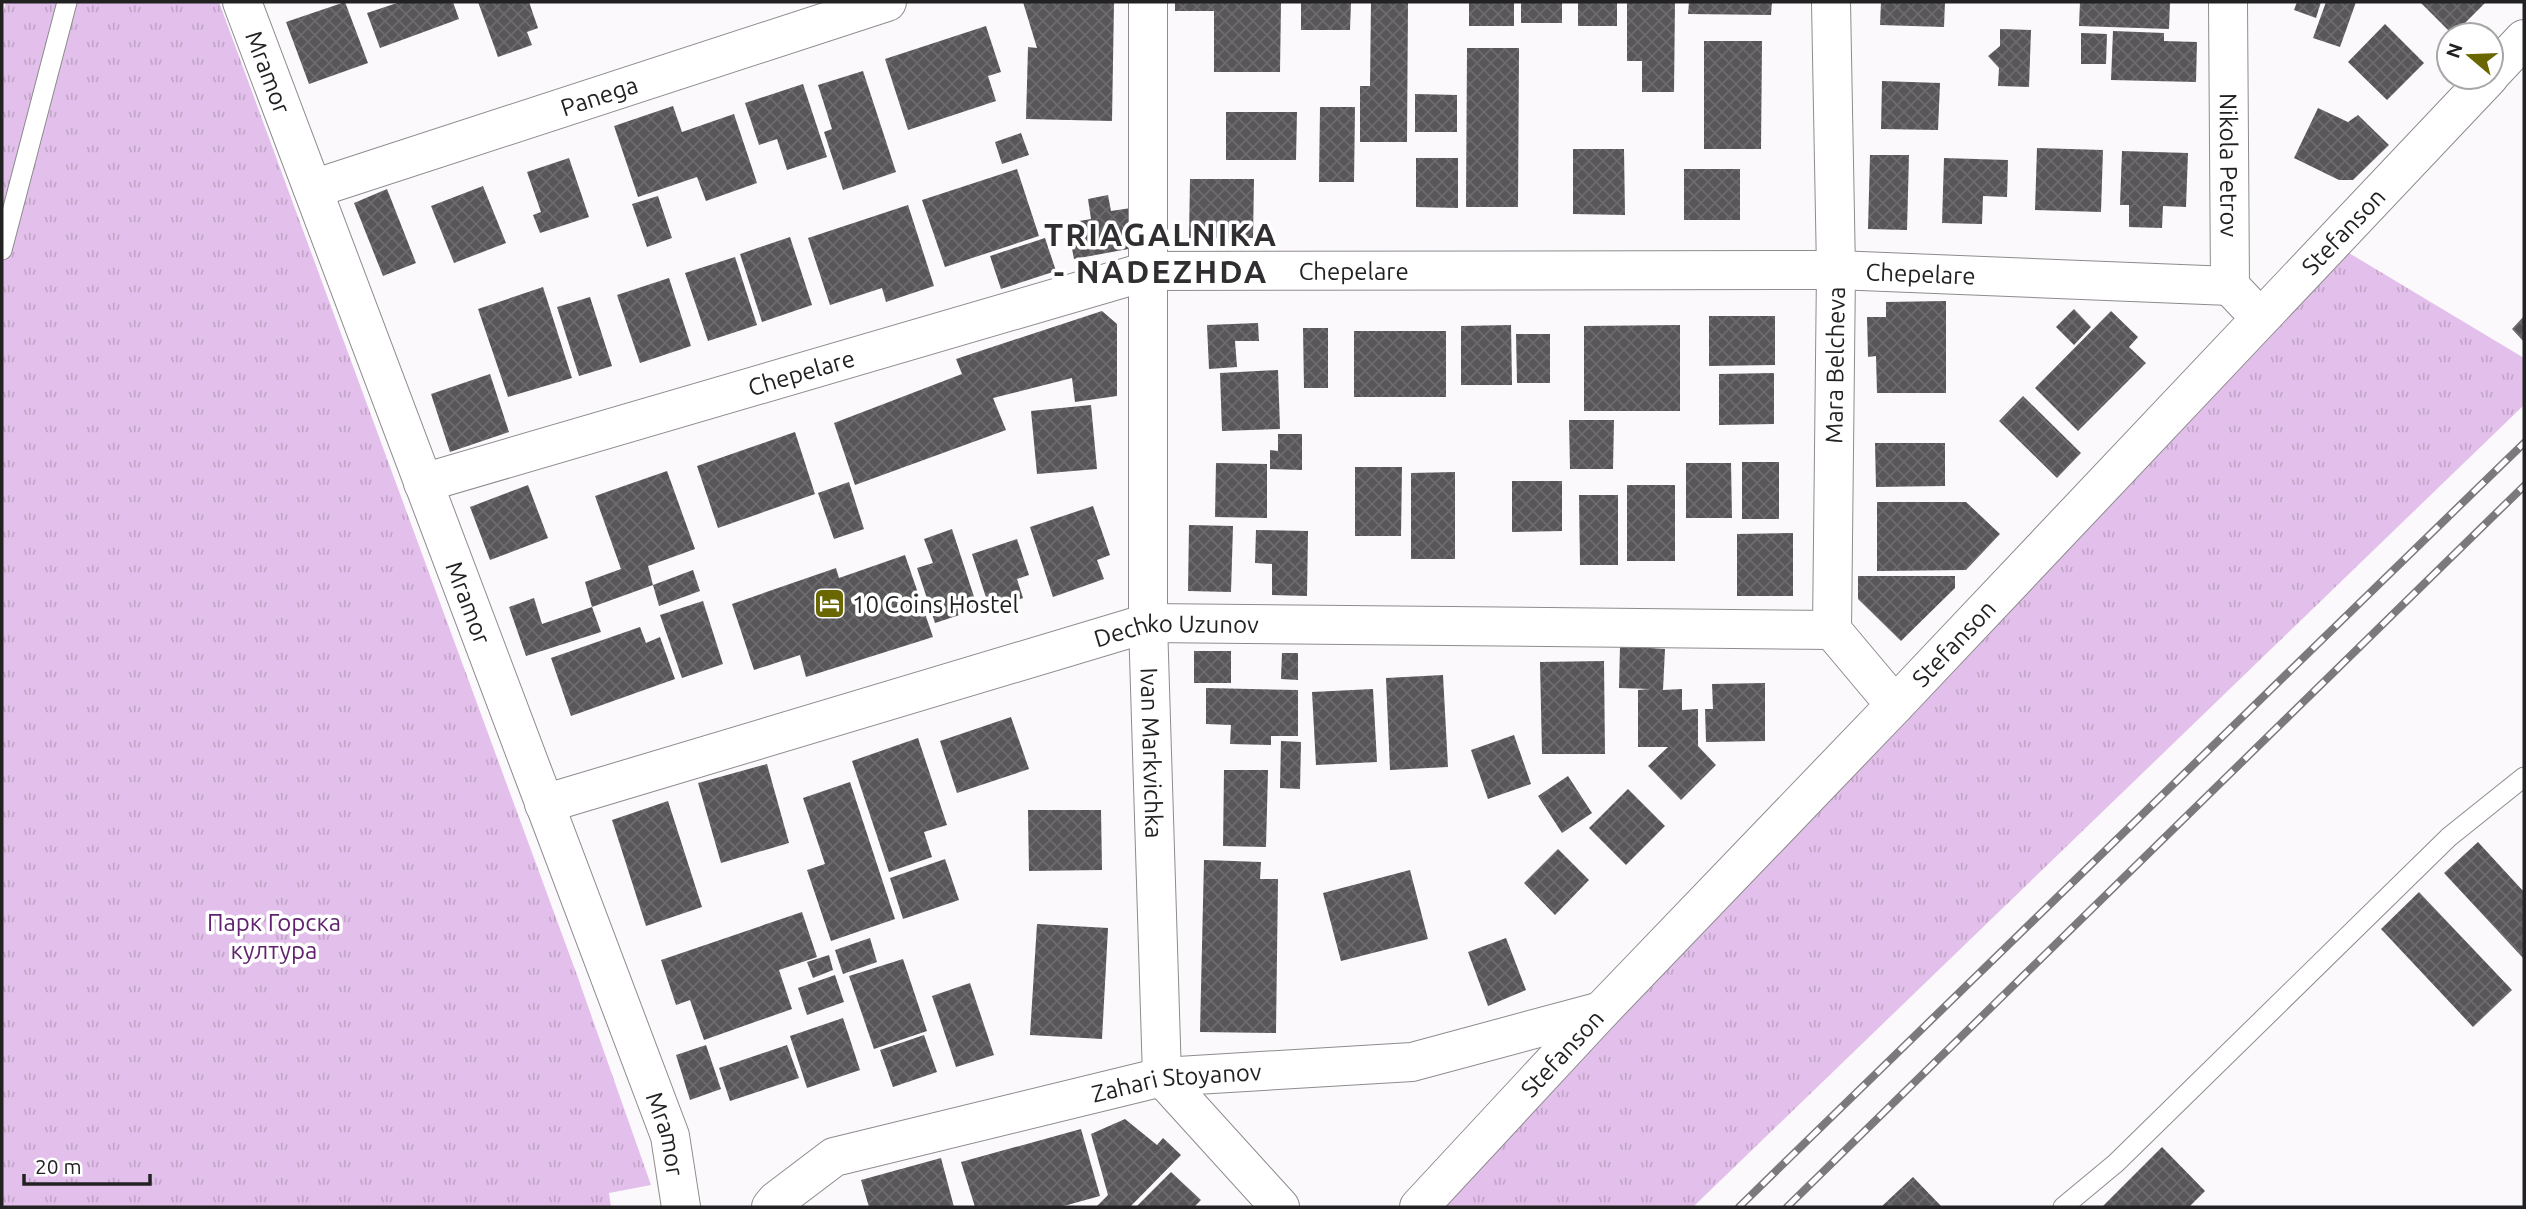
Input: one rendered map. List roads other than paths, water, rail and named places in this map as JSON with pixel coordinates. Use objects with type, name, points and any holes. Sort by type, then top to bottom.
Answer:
[{"type":"street","name":"Mramor","points":[[242,2],[670,1136],[681,1207]]},
{"type":"street","name":"Panega","points":[[313,189],[887,2]]},
{"type":"street","name":"Ivan Markvichka","points":[[1148,2],[1148,623],[1162,1077]]},
{"type":"street","name":"Mara Belcheva","points":[[1831,2],[1836,270],[1832,630]]},
{"type":"street","name":"Nikola Petrov","points":[[2228,2],[2230,286]]},
{"type":"street","name":"Stefanson","points":[[2505,60],[2524,39]]},
{"type":"street","name":"Stefanson","points":[[1419,1207],[1601,1011],[1895,705],[2476,91]]},
{"type":"street","name":"Chepelare","points":[[423,483],[1148,271],[1836,270],[2230,286]]},
{"type":"street","points":[[2230,286],[2260,317]]},
{"type":"street","name":"Dechko Uzunov","points":[[544,804],[1148,623],[1832,630]]},
{"type":"street","points":[[1832,630],[1895,705]]},
{"type":"street","name":"Zahari Stoyanov","points":[[771,1207],[834,1157],[1162,1077],[1412,1062],[1601,1011]]},
{"type":"street","points":[[1162,1077],[1280,1207]]},
{"type":"lane","points":[[2,250],[67,2]]},
{"type":"lane","points":[[2063,1207],[2116,1163],[2449,837],[2524,777]]},
{"type":"railway","points":[[1739,1207],[2524,443]]},
{"type":"railway","points":[[1787,1207],[2524,486]]},
{"type":"place","name":"10 Coins Hostel","points":[[829,604]]},
{"type":"district","name":"TRIAGALNIKA - NADEZHDA","points":[[1161,252]]},
{"type":"park label","name":"Парк Горска култура","points":[[274,936]]}]
